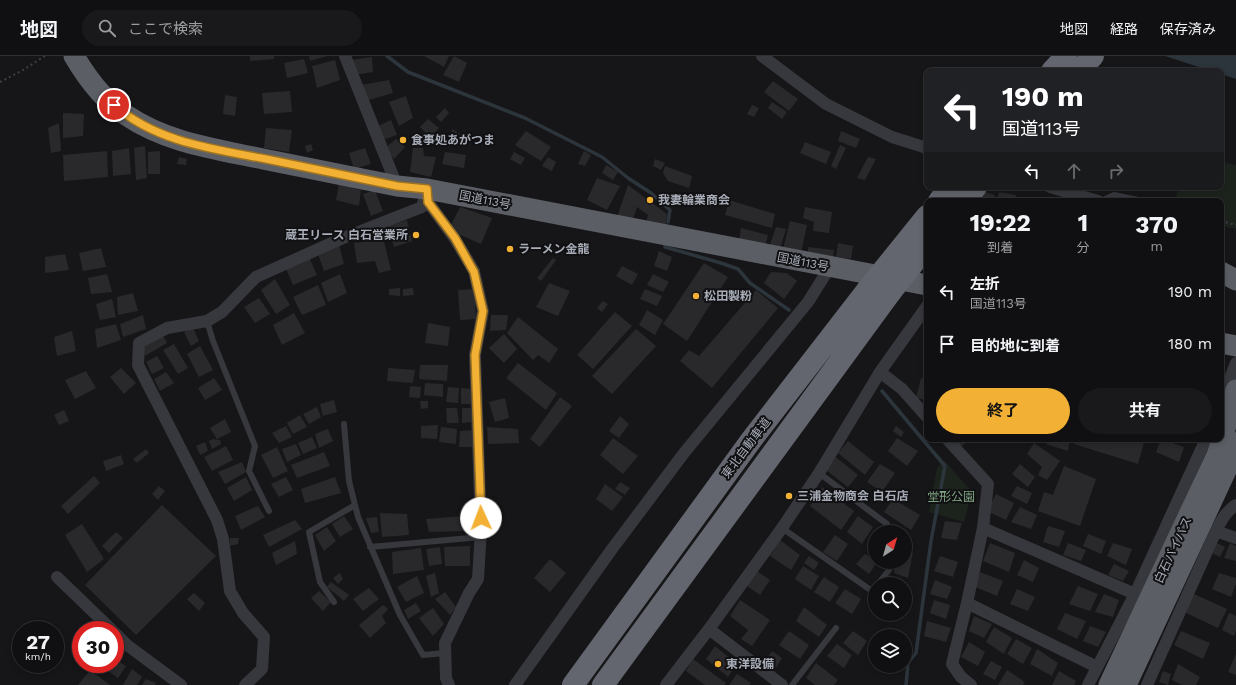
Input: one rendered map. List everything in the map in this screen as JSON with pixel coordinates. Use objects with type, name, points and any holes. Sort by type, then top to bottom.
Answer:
[{"type":"highway","name":"国道113号","points":[[74,56],[83,71],[103,95],[125,115],[155,132],[189,144],[397,186],[427,189],[924,284]]},
{"type":"highway","points":[[1055,68],[1066,56]]},
{"type":"highway","points":[[1082,68],[1093,56]]},
{"type":"highway","points":[[941,198],[948,190]]},
{"type":"highway","points":[[967,198],[973,190]]},
{"type":"highway","name":"東北自動車道","points":[[573,685],[752,439],[868,289],[924,220]]},
{"type":"highway","name":"東北自動車道","points":[[602,685],[890,293],[924,250]]},
{"type":"highway","points":[[1224,274],[1236,280]]},
{"type":"highway","points":[[1224,344],[1236,346]]},
{"type":"highway","points":[[1224,429],[1233,390]]},
{"type":"highway","name":"白石バイパス","points":[[1224,439],[1236,414]]},
{"type":"highway","name":"白石バイパス","points":[[1109,685],[1166,582],[1210,526],[1220,447]]},
{"type":"highway","name":"白石バイパス","points":[[1126,685],[1220,447]]},
{"type":"highway","points":[[1210,526],[1221,498],[1236,487]]},
{"type":"street","points":[[345,56],[397,186]]},
{"type":"street","points":[[762,56],[826,104],[892,137],[924,147]]},
{"type":"street","points":[[245,685],[262,669],[264,637],[243,613],[230,591],[223,539],[217,520],[138,365],[139,343],[167,328],[206,321],[222,312],[256,277],[343,238],[422,207],[427,189]]},
{"type":"street","points":[[427,189],[428,202],[455,238],[474,272],[483,311],[475,355],[481,537],[478,579],[468,594],[445,643],[446,678],[449,685]]},
{"type":"street","points":[[1060,190],[1088,198]]},
{"type":"street","points":[[515,685],[612,549],[684,453],[808,302],[830,267]]},
{"type":"street","points":[[666,685],[782,528],[819,473],[880,372],[924,310]]},
{"type":"street","points":[[1224,398],[1233,390],[1236,363]]},
{"type":"street","points":[[880,372],[902,388],[924,414]]},
{"type":"street","points":[[950,442],[988,484],[983,528],[952,664],[961,677],[971,685]]},
{"type":"street","points":[[1088,685],[1135,594],[1220,447]]},
{"type":"street","points":[[1147,685],[1210,526],[1223,518],[1231,508],[1236,505]]},
{"type":"street","points":[[1210,526],[1236,538]]},
{"type":"street","points":[[983,528],[1135,594]]},
{"type":"street","points":[[57,577],[103,621]]},
{"type":"street","points":[[967,603],[1097,667]]},
{"type":"street","points":[[709,628],[782,685]]},
{"type":"street","points":[[124,642],[181,685]]},
{"type":"lane","points":[[1106,198],[1114,195],[1128,198]]},
{"type":"lane","points":[[206,321],[255,446],[249,471],[269,511]]},
{"type":"lane","points":[[344,424],[349,481],[358,517],[370,547],[400,615],[423,655],[445,653]]},
{"type":"lane","points":[[819,473],[887,525]]},
{"type":"lane","points":[[334,602],[320,582],[309,532],[355,505]]},
{"type":"lane","points":[[782,528],[868,588]]},
{"type":"lane","points":[[370,547],[481,537]]},
{"type":"lane","points":[[792,685],[836,628]]},
{"type":"path","points":[[0,82],[45,56]]},
{"type":"path","points":[[1224,222],[1236,225]]},
{"type":"green space","points":[[1224,163],[1236,165],[1236,229],[1224,227],[1224,198],[1176,198],[1178,190],[1224,190]]},
{"type":"green space","name":"堂形公園","points":[[945,461],[972,492],[964,522],[929,512],[937,468]]},
{"type":"shaded area","points":[[1165,56],[1236,56],[1236,79],[1224,75],[1224,68],[1202,68]]},
{"type":"building","points":[[250,56],[274,56],[274,59],[250,61]]},
{"type":"building","points":[[309,56],[327,56],[310,61]]},
{"type":"building","points":[[424,56],[449,56],[444,67]]},
{"type":"building","points":[[454,56],[467,63],[459,82],[443,75]]},
{"type":"building","points":[[372,57],[373,72],[354,75],[351,60]]},
{"type":"building","points":[[304,59],[308,73],[287,78],[284,63]]},
{"type":"building","points":[[335,60],[340,80],[317,88],[312,66]]},
{"type":"building","points":[[389,80],[393,93],[365,101],[361,85]]},
{"type":"building","points":[[773,81],[798,99],[789,111],[764,92]]},
{"type":"building","points":[[290,91],[292,112],[264,114],[262,93]]},
{"type":"building","points":[[225,95],[237,97],[235,116],[223,114]]},
{"type":"building","points":[[406,96],[413,118],[399,126],[389,102]]},
{"type":"building","points":[[772,102],[787,112],[782,119],[768,108]]},
{"type":"building","points":[[752,105],[759,108],[754,117],[747,114]]},
{"type":"building","points":[[445,108],[449,113],[441,122],[436,117]]},
{"type":"building","points":[[63,113],[84,114],[83,136],[63,138]]},
{"type":"building","points":[[428,119],[439,128],[430,137],[420,127]]},
{"type":"building","points":[[391,120],[397,135],[379,141],[376,127]]},
{"type":"building","points":[[59,123],[61,151],[51,153],[48,128]]},
{"type":"building","points":[[266,128],[292,130],[289,152],[264,148]]},
{"type":"building","points":[[453,129],[464,137],[459,143],[448,136]]},
{"type":"building","points":[[526,131],[551,147],[541,161],[515,145]]},
{"type":"building","points":[[841,131],[860,139],[856,148],[838,141]]},
{"type":"building","points":[[396,139],[405,147],[394,159],[385,148]]},
{"type":"building","points":[[805,142],[831,152],[826,164],[800,153]]},
{"type":"building","points":[[311,144],[313,150],[307,153],[305,146]]},
{"type":"building","points":[[840,145],[846,148],[836,169],[831,166]]},
{"type":"building","points":[[145,146],[147,178],[136,180],[134,148]]},
{"type":"building","points":[[129,148],[131,174],[113,176],[112,151]]},
{"type":"building","points":[[365,148],[371,164],[354,169],[349,153]]},
{"type":"building","points":[[413,148],[423,148],[424,156],[436,157],[431,177],[410,172]]},
{"type":"building","points":[[107,151],[108,177],[64,181],[63,155]]},
{"type":"building","points":[[160,151],[160,174],[148,174],[148,152]]},
{"type":"building","points":[[584,151],[591,155],[585,166],[578,164]]},
{"type":"building","points":[[445,152],[466,155],[464,168],[442,164]]},
{"type":"building","points":[[514,152],[525,158],[521,165],[510,159]]},
{"type":"building","points":[[179,157],[187,159],[186,165],[177,164]]},
{"type":"building","points":[[548,157],[556,162],[552,171],[542,166]]},
{"type":"building","points":[[868,157],[876,159],[865,180],[857,178]]},
{"type":"building","points":[[655,159],[665,163],[661,170],[653,166]]},
{"type":"building","points":[[606,165],[618,172],[613,180],[602,173]]},
{"type":"building","points":[[665,166],[692,176],[689,188],[668,181],[663,173]]},
{"type":"building","points":[[597,178],[620,186],[607,210],[587,200]]},
{"type":"building","points":[[339,184],[361,190],[359,206],[336,200]]},
{"type":"building","points":[[628,185],[667,214],[666,226],[646,222],[648,215],[637,207],[633,219],[617,217]]},
{"type":"building","points":[[375,190],[383,211],[371,216],[363,194]]},
{"type":"building","points":[[984,192],[995,195],[994,198],[981,198]]},
{"type":"building","points":[[999,192],[1016,195],[1016,198],[998,198]]},
{"type":"building","points":[[729,200],[775,214],[772,228],[725,215]]},
{"type":"building","points":[[460,207],[492,218],[481,244],[456,233],[451,225]]},
{"type":"building","points":[[805,207],[832,212],[829,233],[813,231],[814,222],[803,218]]},
{"type":"building","points":[[407,220],[412,241],[394,247],[388,226]]},
{"type":"building","points":[[790,221],[807,225],[801,253],[783,249]]},
{"type":"building","points":[[776,227],[786,229],[780,249],[769,247]]},
{"type":"building","points":[[741,228],[768,235],[765,248],[739,242]]},
{"type":"building","points":[[381,229],[391,270],[379,273],[375,261],[357,263],[354,243],[371,241],[369,231]]},
{"type":"building","points":[[838,243],[853,246],[851,259],[836,257]]},
{"type":"building","points":[[339,245],[344,264],[324,271],[318,254]]},
{"type":"building","points":[[808,247],[834,250],[833,260],[808,258]]},
{"type":"building","points":[[101,248],[106,267],[83,271],[79,253]]},
{"type":"building","points":[[659,251],[672,257],[667,271],[654,266]]},
{"type":"building","points":[[65,254],[69,270],[45,273],[45,257]]},
{"type":"building","points":[[309,257],[317,275],[293,285],[286,269]]},
{"type":"building","points":[[553,258],[556,260],[541,281],[537,278]]},
{"type":"building","points":[[704,263],[728,277],[687,341],[663,324]]},
{"type":"building","points":[[622,266],[638,274],[632,285],[616,276]]},
{"type":"building","points":[[771,272],[787,273],[797,281],[784,299],[764,283]]},
{"type":"building","points":[[107,274],[112,292],[91,294],[88,278]]},
{"type":"building","points":[[340,274],[347,293],[328,302],[321,283]]},
{"type":"building","points":[[653,274],[669,282],[663,292],[647,285]]},
{"type":"building","points":[[275,279],[290,305],[276,314],[261,290]]},
{"type":"building","points":[[549,283],[570,291],[558,316],[536,307]]},
{"type":"building","points":[[318,285],[326,305],[302,315],[293,297]]},
{"type":"building","points":[[400,288],[400,296],[389,295],[389,289]]},
{"type":"building","points":[[413,288],[414,295],[403,296],[403,289]]},
{"type":"building","points":[[474,289],[476,319],[460,320],[458,290]]},
{"type":"building","points":[[645,289],[662,296],[657,306],[640,299]]},
{"type":"building","points":[[756,290],[778,308],[712,388],[680,361],[689,350],[699,356]]},
{"type":"building","points":[[133,293],[138,311],[118,315],[117,297]]},
{"type":"building","points":[[259,298],[270,314],[255,323],[244,307]]},
{"type":"building","points":[[112,299],[116,317],[100,320],[96,304]]},
{"type":"building","points":[[603,301],[608,304],[602,312],[597,308]]},
{"type":"building","points":[[647,310],[663,320],[655,335],[639,325]]},
{"type":"building","points":[[615,312],[632,326],[593,369],[577,355]]},
{"type":"building","points":[[294,313],[305,333],[282,345],[273,325]]},
{"type":"building","points":[[143,315],[146,329],[123,337],[120,324]]},
{"type":"building","points":[[491,315],[508,315],[506,330],[490,331]]},
{"type":"building","points":[[518,317],[558,349],[549,363],[538,355],[533,360],[507,333]]},
{"type":"building","points":[[428,323],[450,327],[448,346],[425,343]]},
{"type":"building","points":[[116,324],[121,340],[97,348],[95,329]]},
{"type":"building","points":[[193,328],[199,341],[191,346],[184,332]]},
{"type":"building","points":[[636,329],[656,346],[612,394],[592,376]]},
{"type":"building","points":[[72,331],[76,351],[57,356],[54,337]]},
{"type":"building","points":[[504,334],[517,349],[504,363],[489,348]]},
{"type":"building","points":[[163,335],[167,343],[145,356],[143,348]]},
{"type":"building","points":[[174,344],[188,368],[178,374],[163,350]]},
{"type":"building","points":[[200,346],[213,370],[199,377],[187,354]]},
{"type":"building","points":[[157,356],[164,368],[152,374],[146,362]]},
{"type":"building","points":[[518,363],[557,393],[546,410],[506,378]]},
{"type":"building","points":[[420,365],[448,365],[447,381],[419,379]]},
{"type":"building","points":[[121,368],[136,383],[124,394],[110,377]]},
{"type":"building","points":[[388,368],[415,370],[413,383],[387,381]]},
{"type":"building","points":[[86,371],[96,388],[75,399],[65,380]]},
{"type":"building","points":[[166,372],[174,383],[160,391],[154,379]]},
{"type":"building","points":[[214,378],[222,390],[205,400],[198,388]]},
{"type":"building","points":[[921,378],[924,379],[924,399],[916,398]]},
{"type":"building","points":[[425,383],[443,384],[443,397],[424,395]]},
{"type":"building","points":[[410,386],[421,387],[420,398],[409,397]]},
{"type":"building","points":[[448,387],[459,388],[458,403],[446,402]]},
{"type":"building","points":[[461,388],[473,389],[473,404],[461,404]]},
{"type":"building","points":[[560,397],[572,406],[540,447],[530,439]]},
{"type":"building","points":[[505,398],[509,418],[495,422],[489,402]]},
{"type":"building","points":[[334,400],[337,412],[323,416],[320,404]]},
{"type":"building","points":[[420,401],[428,401],[428,408],[421,409]]},
{"type":"building","points":[[317,407],[321,417],[309,424],[303,414]]},
{"type":"building","points":[[446,408],[457,408],[459,423],[447,423]]},
{"type":"building","points":[[462,408],[473,408],[472,422],[462,423]]},
{"type":"building","points":[[64,410],[69,421],[59,425],[54,415]]},
{"type":"building","points":[[300,415],[307,427],[293,434],[287,423]]},
{"type":"building","points":[[620,416],[629,424],[619,438],[609,431]]},
{"type":"building","points":[[225,419],[231,432],[217,439],[210,428]]},
{"type":"building","points":[[438,425],[437,439],[421,438],[421,426]]},
{"type":"building","points":[[286,426],[292,437],[279,443],[272,433]]},
{"type":"building","points":[[896,426],[904,432],[901,437],[893,431]]},
{"type":"building","points":[[441,427],[457,429],[456,444],[439,442]]},
{"type":"building","points":[[487,427],[518,429],[519,443],[488,444]]},
{"type":"building","points":[[328,429],[333,441],[319,448],[315,434]]},
{"type":"building","points":[[475,430],[474,447],[459,447],[460,431]]},
{"type":"building","points":[[312,437],[317,448],[303,454],[298,443]]},
{"type":"building","points":[[613,438],[638,456],[623,474],[600,455]]},
{"type":"building","points":[[897,438],[918,451],[907,466],[888,451]]},
{"type":"building","points":[[213,439],[220,440],[221,444],[212,449],[209,441]]},
{"type":"building","points":[[848,441],[874,462],[865,475],[838,453]]},
{"type":"building","points":[[205,442],[208,451],[200,455],[196,446]]},
{"type":"building","points":[[956,442],[967,442],[961,447]]},
{"type":"building","points":[[1047,442],[1070,442],[1068,451],[1046,444]]},
{"type":"building","points":[[1075,442],[1144,442],[1138,464],[1074,444]]},
{"type":"building","points":[[1160,442],[1170,442],[1184,447],[1179,462],[1156,452]]},
{"type":"building","points":[[1034,443],[1060,461],[1047,480],[1038,475],[1042,467],[1027,454]]},
{"type":"building","points":[[296,444],[301,455],[287,462],[282,449]]},
{"type":"building","points":[[226,446],[233,460],[212,471],[204,457]]},
{"type":"building","points":[[277,447],[288,471],[273,478],[261,455]]},
{"type":"building","points":[[146,449],[149,453],[137,463],[133,459]]},
{"type":"building","points":[[324,452],[330,466],[297,478],[291,465]]},
{"type":"building","points":[[832,454],[858,475],[848,487],[822,467]]},
{"type":"building","points":[[121,455],[124,464],[106,471],[103,461]]},
{"type":"building","points":[[242,462],[246,472],[225,484],[218,472]]},
{"type":"building","points":[[880,464],[895,473],[882,492],[867,482]]},
{"type":"building","points":[[1020,464],[1035,477],[1028,487],[1012,474]]},
{"type":"building","points":[[1064,466],[1096,479],[1080,526],[1038,511],[1044,492],[1053,495]]},
{"type":"building","points":[[94,476],[100,483],[68,514],[61,506]]},
{"type":"building","points":[[246,477],[252,490],[234,501],[227,488]]},
{"type":"building","points":[[286,477],[293,490],[279,497],[271,484]]},
{"type":"building","points":[[335,477],[341,493],[305,503],[301,489]]},
{"type":"building","points":[[620,482],[630,488],[625,495],[615,489]]},
{"type":"building","points":[[605,484],[623,497],[612,511],[596,499]]},
{"type":"building","points":[[159,486],[165,491],[158,500],[152,494]]},
{"type":"building","points":[[1017,486],[1032,493],[1027,504],[1011,496]]},
{"type":"building","points":[[822,487],[854,511],[841,530],[810,506]]},
{"type":"building","points":[[996,494],[1014,503],[1006,520],[987,511]]},
{"type":"building","points":[[893,499],[920,515],[912,528],[912,525],[904,525],[884,512]]},
{"type":"building","points":[[162,505],[216,556],[136,635],[124,623],[124,621],[122,621],[85,585]]},
{"type":"building","points":[[258,506],[265,517],[241,530],[235,516]]},
{"type":"building","points":[[1020,507],[1037,515],[1031,529],[1011,522]]},
{"type":"building","points":[[380,513],[407,514],[409,535],[382,537]]},
{"type":"building","points":[[344,516],[353,529],[340,537],[332,524]]},
{"type":"building","points":[[464,516],[464,531],[429,532],[426,519]]},
{"type":"building","points":[[858,516],[870,525],[868,525],[868,535],[862,544],[847,532]]},
{"type":"building","points":[[377,517],[379,532],[371,533],[366,518]]},
{"type":"building","points":[[295,520],[302,529],[269,547],[263,535]]},
{"type":"building","points":[[945,521],[962,523],[957,540],[941,538]]},
{"type":"building","points":[[82,524],[104,559],[87,572],[65,535]]},
{"type":"building","points":[[1048,526],[1065,531],[1059,547],[1043,542]]},
{"type":"building","points":[[327,527],[336,541],[324,551],[315,535]]},
{"type":"building","points":[[116,532],[123,538],[109,553],[102,546]]},
{"type":"building","points":[[1088,534],[1106,541],[1101,554],[1083,546]]},
{"type":"building","points":[[835,535],[848,544],[837,561],[823,552]]},
{"type":"building","points":[[230,538],[239,538],[238,544],[230,546]]},
{"type":"building","points":[[780,540],[800,555],[791,570],[770,556]]},
{"type":"building","points":[[295,541],[297,554],[276,565],[272,553]]},
{"type":"building","points":[[990,543],[1015,553],[1009,572],[983,561]]},
{"type":"building","points":[[1068,543],[1086,550],[1081,561],[1063,555]]},
{"type":"building","points":[[1113,543],[1132,549],[1126,565],[1107,556]]},
{"type":"building","points":[[1217,543],[1225,547],[1220,557],[1212,553]]},
{"type":"building","points":[[1230,543],[1236,546],[1236,561],[1224,558]]},
{"type":"building","points":[[470,546],[470,566],[445,566],[444,547]]},
{"type":"building","points":[[440,547],[442,564],[429,566],[426,549]]},
{"type":"building","points":[[421,548],[424,570],[393,574],[392,552]]},
{"type":"building","points":[[865,554],[868,556],[868,569],[872,569],[869,574],[856,564]]},
{"type":"building","points":[[809,556],[819,563],[814,570],[804,563]]},
{"type":"building","points":[[940,556],[958,562],[953,577],[934,571]]},
{"type":"building","points":[[550,559],[566,573],[550,592],[534,578]]},
{"type":"building","points":[[1024,560],[1039,568],[1033,582],[1017,575]]},
{"type":"building","points":[[1114,564],[1129,571],[1123,581],[1108,575]]},
{"type":"building","points":[[803,566],[819,576],[811,590],[795,579]]},
{"type":"building","points":[[895,569],[910,569],[908,577],[894,573]]},
{"type":"building","points":[[757,571],[770,580],[760,595],[747,586]]},
{"type":"building","points":[[980,572],[1003,581],[997,596],[975,587]]},
{"type":"building","points":[[340,573],[343,579],[338,584],[333,578]]},
{"type":"building","points":[[435,573],[439,593],[431,597],[426,576]]},
{"type":"building","points":[[1219,573],[1236,578],[1236,584],[1231,597],[1212,589]]},
{"type":"building","points":[[417,576],[424,593],[406,602],[397,587]]},
{"type":"building","points":[[824,577],[839,587],[830,602],[814,592]]},
{"type":"building","points":[[935,580],[952,587],[947,599],[930,594]]},
{"type":"building","points":[[331,582],[349,595],[344,601],[327,587]]},
{"type":"building","points":[[1078,586],[1098,594],[1090,611],[1069,604]]},
{"type":"building","points":[[369,588],[379,599],[363,611],[353,599]]},
{"type":"building","points":[[845,589],[861,599],[852,614],[835,603]]},
{"type":"building","points":[[1017,589],[1035,597],[1028,611],[1010,604]]},
{"type":"building","points":[[319,591],[331,602],[323,611],[311,598]]},
{"type":"building","points":[[445,592],[456,607],[450,615],[435,599]]},
{"type":"building","points":[[194,593],[205,603],[199,611],[187,599]]},
{"type":"building","points":[[1104,594],[1119,600],[1113,617],[1095,612]]},
{"type":"building","points":[[1194,594],[1227,609],[1218,628],[1184,612]]},
{"type":"building","points":[[740,600],[770,620],[752,646],[741,639],[748,630],[730,616]]},
{"type":"building","points":[[934,600],[950,605],[946,619],[930,613]]},
{"type":"building","points":[[416,603],[421,611],[408,619],[404,610]]},
{"type":"building","points":[[383,605],[388,609],[382,616],[386,623],[370,638],[359,625]]},
{"type":"building","points":[[804,607],[827,625],[819,637],[796,621]]},
{"type":"building","points":[[433,608],[444,624],[433,636],[419,618]]},
{"type":"building","points":[[1065,613],[1086,621],[1077,639],[1057,629]]},
{"type":"building","points":[[1229,613],[1236,616],[1236,631],[1234,636],[1222,630]]},
{"type":"building","points":[[974,616],[992,624],[984,638],[969,631]]},
{"type":"building","points":[[927,621],[951,628],[946,642],[924,636]]},
{"type":"building","points":[[1090,626],[1106,632],[1098,647],[1083,641]]},
{"type":"building","points":[[994,627],[1012,638],[1004,654],[986,642]]},
{"type":"building","points":[[789,631],[809,645],[800,659],[779,645]]},
{"type":"building","points":[[853,631],[867,641],[858,655],[843,643]]},
{"type":"building","points":[[1181,631],[1210,643],[1203,659],[1174,645]]},
{"type":"building","points":[[1016,639],[1032,648],[1023,664],[1007,654]]},
{"type":"building","points":[[969,642],[985,652],[978,666],[961,657]]},
{"type":"building","points":[[837,644],[852,655],[844,668],[827,656]]},
{"type":"building","points":[[715,646],[737,664],[728,677],[706,659]]},
{"type":"building","points":[[1037,649],[1058,663],[1052,676],[1030,664]]},
{"type":"building","points":[[772,651],[782,658],[776,668],[766,660]]},
{"type":"building","points":[[1236,654],[1236,675],[1228,672]]},
{"type":"building","points":[[693,659],[726,683],[724,685],[705,685],[686,671]]},
{"type":"building","points":[[991,661],[1002,667],[995,680],[983,674]]},
{"type":"building","points":[[816,663],[838,680],[834,685],[815,685],[806,678]]},
{"type":"building","points":[[1178,664],[1200,677],[1196,685],[1182,685],[1172,680]]},
{"type":"building","points":[[132,669],[142,677],[137,685],[123,685]]},
{"type":"building","points":[[1007,670],[1025,682],[1023,685],[998,685]]},
{"type":"building","points":[[1059,671],[1076,681],[1074,685],[1052,685]]},
{"type":"building","points":[[1163,671],[1171,674],[1168,685],[1159,682]]},
{"type":"building","points":[[88,673],[94,673],[110,685],[78,685]]},
{"type":"building","points":[[111,673],[121,673],[118,678]]},
{"type":"building","points":[[737,674],[751,683],[749,685],[729,685]]},
{"type":"building","points":[[146,679],[156,683],[155,685],[142,685]]},
{"type":"waterway","points":[[387,56],[408,72],[525,118],[602,157],[628,178],[651,193],[670,210],[668,222]]},
{"type":"waterway","points":[[665,245],[665,247],[738,269],[750,283],[789,310]]},
{"type":"waterway","points":[[882,391],[924,441]]},
{"type":"waterway","points":[[906,685],[908,663],[916,653],[931,541],[945,466],[925,442]]},
{"type":"place","name":"食事処あがつま","points":[[403,140]]},
{"type":"place","name":"我妻輪業商会","points":[[650,200]]},
{"type":"place","name":"蔵王リース 白石営業所","points":[[416,235]]},
{"type":"place","name":"ラーメン金龍","points":[[510,249]]},
{"type":"place","name":"松田製粉","points":[[696,296]]},
{"type":"place","name":"三浦金物商会 白石店","points":[[789,496]]},
{"type":"place","name":"東洋設備","points":[[718,664]]},
{"type":"route","points":[[114,105],[125,115],[155,132],[189,144],[397,186],[427,189],[428,202],[455,238],[474,272],[483,311],[475,355],[481,518]]}]
